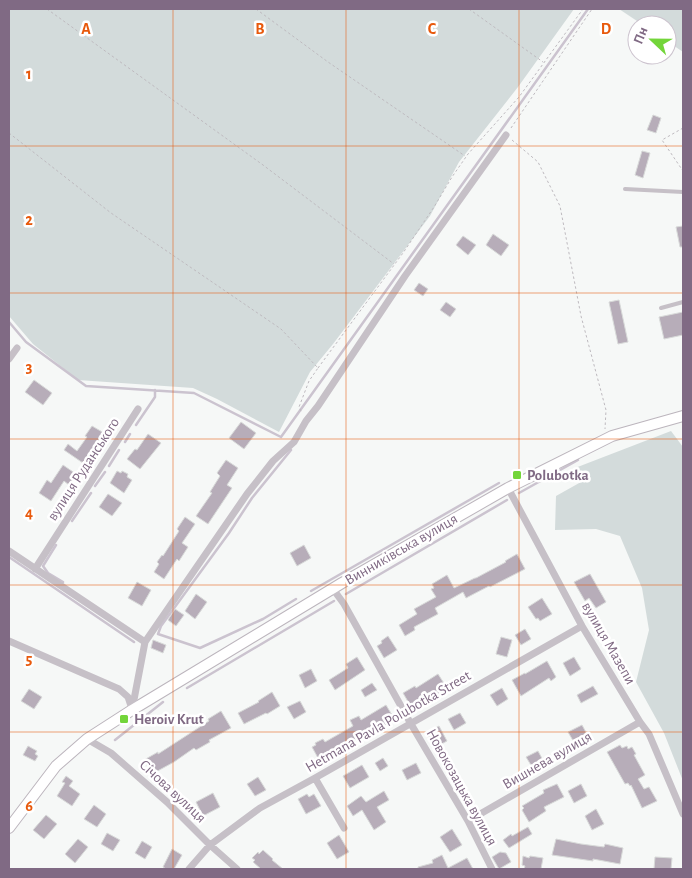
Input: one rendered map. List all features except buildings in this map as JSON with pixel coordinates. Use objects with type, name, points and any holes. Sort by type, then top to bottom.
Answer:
[{"type":"main road","name":"Винниківська вулиця","points":[[9,828],[56,766],[87,738],[132,710],[333,589],[508,488],[612,436],[683,416]]},
{"type":"street","points":[[132,710],[145,642],[247,494],[273,461],[294,442],[306,420],[318,406],[405,276],[506,135]]},
{"type":"street","points":[[9,359],[17,348]]},
{"type":"street","name":"вулиця Руданського","points":[[35,569],[138,409]]},
{"type":"street","name":"вулиця Мазепи","points":[[508,488],[582,626],[649,734],[683,814]]},
{"type":"street","points":[[9,551],[145,642]]},
{"type":"street","name":"Новокозацька вулиця","points":[[333,589],[344,604],[468,821],[492,869]]},
{"type":"street","name":"Hetmana Pavla Polubotka Street","points":[[188,869],[210,845],[260,808],[582,626]]},
{"type":"street","points":[[9,640],[119,689],[128,698],[132,710]]},
{"type":"street","name":"Вишнева вулиця","points":[[468,821],[640,722]]},
{"type":"street","name":"Січова вулиця","points":[[87,738],[111,753],[167,802],[237,869]]},
{"type":"street","points":[[315,778],[344,828]]},
{"type":"lane","points":[[625,189],[683,192]]},
{"type":"lane","points":[[661,308],[683,302]]},
{"type":"path","points":[[47,9],[263,165],[395,264]]},
{"type":"path","points":[[256,9],[328,62],[466,157]]},
{"type":"path","points":[[469,9],[544,62]]},
{"type":"path","points":[[306,420],[299,407],[309,382],[318,368],[395,264],[466,157],[519,97],[583,9]]},
{"type":"path","points":[[592,9],[506,135],[538,162],[560,206],[582,316],[606,410],[604,440]]},
{"type":"path","points":[[683,128],[662,140],[683,171]]},
{"type":"path","points":[[9,133],[111,213],[281,329],[318,368]]},
{"type":"shaded area","points":[[9,9],[574,9],[518,87],[459,162],[430,216],[310,372],[279,432],[193,388],[78,380],[33,344],[9,316]]},
{"type":"shaded area","points":[[619,9],[683,9],[683,52],[677,48],[677,15],[628,15]]},
{"type":"shaded area","points":[[671,431],[683,447],[683,781],[664,733],[636,682],[649,630],[642,588],[620,536],[596,529],[555,530],[556,496],[581,482],[575,468]]},
{"type":"waterway","points":[[9,322],[26,342],[86,386],[194,393],[281,437],[588,9]]},
{"type":"waterway","points":[[136,425],[155,397],[155,390]]},
{"type":"waterway","points":[[125,442],[130,434]]},
{"type":"waterway","points":[[109,466],[119,450]]},
{"type":"waterway","points":[[291,450],[252,498],[229,533],[161,626],[158,634],[200,648],[263,619],[296,599]]},
{"type":"waterway","points":[[519,493],[578,460]]},
{"type":"waterway","points":[[95,486],[105,472]]},
{"type":"waterway","points":[[311,591],[499,483]]},
{"type":"waterway","points":[[72,521],[91,493]]},
{"type":"waterway","points":[[346,594],[507,500]]},
{"type":"waterway","points":[[56,545],[43,566],[48,573],[63,582]]},
{"type":"waterway","points":[[9,557],[134,642]]},
{"type":"waterway","points":[[187,688],[334,601]]},
{"type":"waterway","points":[[115,740],[163,702]]},
{"type":"place","name":"Polubotka","points":[[517,475]]},
{"type":"place","name":"Heroiv Krut","points":[[124,719]]}]
